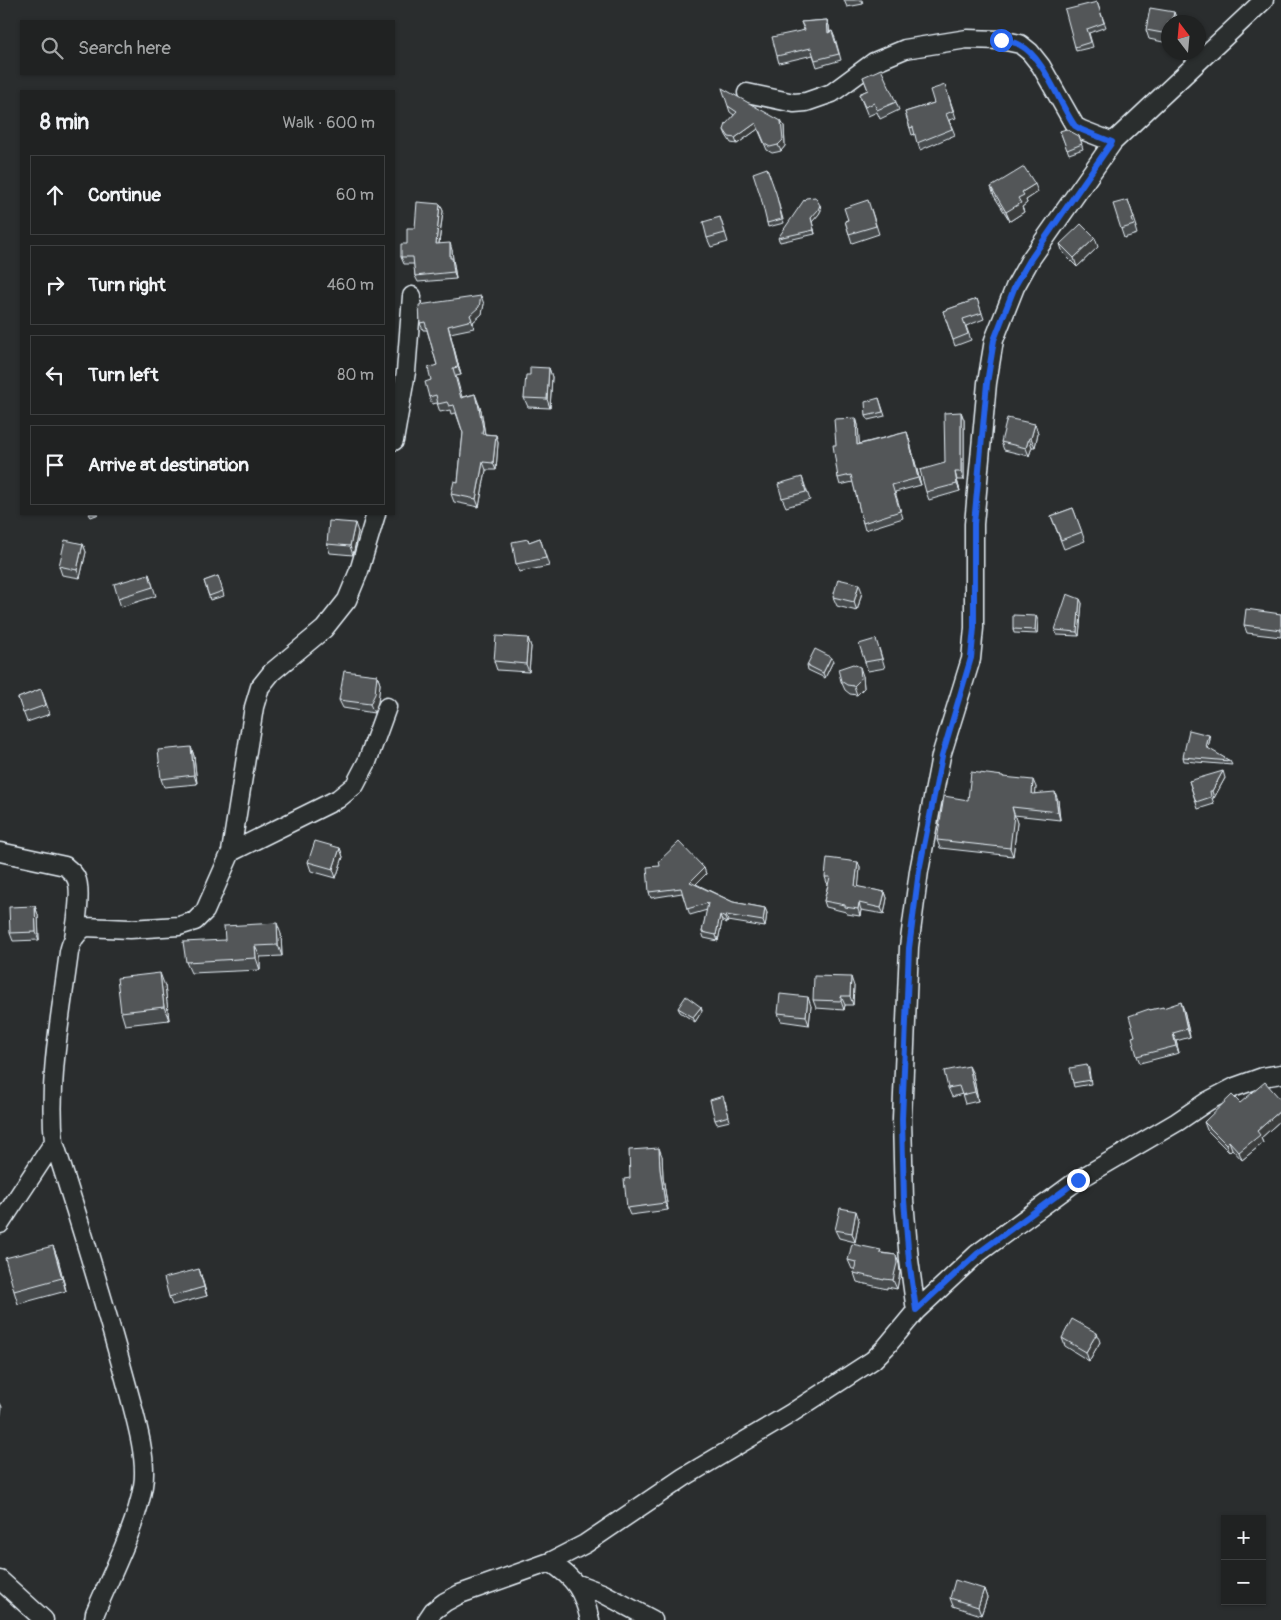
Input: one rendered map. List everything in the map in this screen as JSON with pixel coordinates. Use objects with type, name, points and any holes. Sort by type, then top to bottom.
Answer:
[{"type":"street","points":[[916,1310],[909,1260],[904,1200],[902,1119],[909,948],[919,871],[942,756],[971,658],[974,628],[974,524],[987,383],[994,340],[1015,286],[1030,260],[1112,142],[1264,0]]},
{"type":"street","points":[[747,94],[788,102],[806,102],[832,93],[874,62],[904,49],[967,39],[1001,40],[1020,44],[1030,52],[1041,66],[1075,126],[1112,142]]},
{"type":"street","points":[[395,435],[406,372],[412,296]]},
{"type":"street","points":[[74,938],[85,927],[130,929],[179,926],[195,921],[205,910],[231,852],[254,707],[260,687],[272,672],[324,629],[347,600],[359,570],[376,515]]},
{"type":"street","points":[[231,852],[338,799],[355,784],[367,762],[387,707]]},
{"type":"street","points":[[0,852],[65,866],[73,873],[78,884],[74,938],[69,952],[55,1062],[52,1118],[54,1142],[108,1315],[136,1420],[144,1467],[144,1485],[132,1524],[94,1620]]},
{"type":"street","points":[[427,1620],[433,1611],[460,1594],[550,1562],[585,1544],[684,1477],[790,1414],[873,1360],[916,1310],[977,1254],[1078,1180],[1177,1122],[1208,1101],[1235,1087],[1263,1077],[1281,1074]]},
{"type":"street","points":[[0,1224],[54,1142]]},
{"type":"street","points":[[550,1562],[564,1571],[576,1583],[590,1620]]},
{"type":"street","points":[[0,1580],[44,1620]]},
{"type":"street","points":[[576,1583],[602,1593],[653,1620]]},
{"type":"building","points":[[1097,2],[1104,23],[1087,29],[1091,42],[1075,47],[1065,10]]},
{"type":"building","points":[[1150,8],[1174,12],[1173,15],[1161,15],[1161,33],[1146,30]]},
{"type":"building","points":[[827,20],[828,33],[832,31],[839,54],[815,60],[811,48],[777,56],[772,37],[805,30],[801,22]]},
{"type":"building","points":[[881,69],[896,102],[877,110],[874,103],[865,107],[859,94],[868,90],[863,77]]},
{"type":"building","points":[[945,85],[953,111],[946,114],[952,129],[917,143],[913,127],[910,128],[905,112],[934,103],[930,90]]},
{"type":"building","points":[[722,88],[781,121],[783,140],[778,145],[770,147],[765,144],[756,123],[735,138],[729,137],[724,130],[726,124],[737,112],[728,106]]},
{"type":"building","points":[[1066,129],[1079,136],[1082,144],[1067,150],[1060,131]]},
{"type":"building","points":[[1024,167],[1035,184],[1022,192],[1024,195],[1018,198],[1021,203],[1006,212],[991,187]]},
{"type":"building","points":[[767,168],[776,193],[782,219],[767,223],[753,173]]},
{"type":"building","points":[[815,197],[820,205],[811,218],[814,230],[778,238],[804,200]]},
{"type":"building","points":[[868,200],[876,226],[849,234],[845,221],[848,220],[844,208]]},
{"type":"building","points":[[1128,200],[1134,218],[1132,219],[1134,225],[1121,229],[1113,204]]},
{"type":"building","points":[[417,202],[440,204],[436,244],[450,243],[450,258],[452,258],[454,272],[415,276],[413,257],[401,257],[401,244],[407,244],[407,228],[415,228]]},
{"type":"building","points":[[720,217],[725,233],[707,238],[703,222]]},
{"type":"building","points":[[1081,224],[1095,238],[1074,258],[1060,244]]},
{"type":"building","points":[[481,296],[479,307],[470,315],[472,320],[448,326],[458,367],[453,368],[461,398],[475,394],[483,428],[482,434],[496,435],[493,463],[483,462],[476,499],[451,494],[454,481],[458,482],[463,433],[454,405],[449,406],[447,402],[438,404],[436,395],[429,397],[425,382],[431,380],[428,368],[437,365],[425,322],[420,323],[419,305]]},
{"type":"building","points":[[977,299],[982,313],[963,319],[968,334],[953,340],[943,311]]},
{"type":"building","points":[[530,367],[549,368],[547,399],[524,398],[526,375],[530,375]]},
{"type":"building","points":[[879,398],[883,412],[866,416],[865,402]]},
{"type":"building","points":[[961,412],[961,472],[955,472],[957,484],[926,492],[920,470],[945,463],[944,413]]},
{"type":"building","points":[[856,418],[857,445],[907,432],[918,478],[892,485],[900,511],[863,523],[851,475],[838,478],[833,445],[836,445],[834,419]]},
{"type":"building","points":[[1007,418],[1035,424],[1026,448],[1001,442]]},
{"type":"building","points":[[802,477],[806,492],[782,498],[778,484]]},
{"type":"building","points":[[1073,508],[1082,532],[1061,540],[1051,516]]},
{"type":"building","points":[[329,521],[355,523],[350,546],[327,544]]},
{"type":"building","points":[[540,538],[546,558],[516,564],[512,542],[528,539],[529,542]]},
{"type":"building","points":[[65,540],[83,544],[77,570],[59,566]]},
{"type":"building","points":[[149,574],[153,587],[118,598],[114,584]]},
{"type":"building","points":[[218,576],[223,591],[209,596],[204,581]]},
{"type":"building","points":[[838,579],[859,584],[854,602],[833,597]]},
{"type":"building","points":[[1067,594],[1080,599],[1077,632],[1055,630]]},
{"type":"building","points":[[1246,609],[1281,614],[1281,630],[1244,625]]},
{"type":"building","points":[[1013,615],[1036,616],[1035,630],[1013,629]]},
{"type":"building","points":[[496,636],[528,638],[526,664],[494,661]]},
{"type":"building","points":[[876,639],[882,659],[865,662],[859,644]]},
{"type":"building","points":[[815,649],[831,657],[823,673],[807,665]]},
{"type":"building","points":[[853,664],[860,667],[861,679],[854,686],[847,685],[841,681],[838,669]]},
{"type":"building","points":[[344,671],[377,675],[375,694],[370,704],[339,700]]},
{"type":"building","points":[[41,689],[46,705],[23,713],[18,698]]},
{"type":"building","points":[[1189,730],[1209,735],[1206,747],[1230,761],[1183,757]]},
{"type":"building","points":[[191,747],[194,775],[161,779],[158,750]]},
{"type":"building","points":[[1223,771],[1212,791],[1210,791],[1211,797],[1196,802],[1189,781]]},
{"type":"building","points":[[971,772],[1033,780],[1032,794],[1055,792],[1058,812],[1012,807],[1014,815],[1010,848],[937,840],[944,796],[968,800]]},
{"type":"building","points":[[315,841],[340,848],[333,869],[308,862]]},
{"type":"building","points":[[679,842],[704,868],[690,882],[733,902],[765,908],[763,921],[726,915],[725,918],[720,915],[716,935],[702,932],[708,903],[687,909],[681,888],[649,892],[647,867],[660,866],[659,861]]},
{"type":"building","points":[[827,858],[858,862],[855,886],[885,892],[881,908],[859,903],[858,909],[824,901],[830,877],[825,877]]},
{"type":"building","points":[[35,906],[36,932],[10,933],[9,907]]},
{"type":"building","points":[[277,923],[278,945],[255,946],[256,958],[186,962],[183,942],[225,940],[224,926]]},
{"type":"building","points":[[160,973],[164,1007],[121,1012],[117,978]]},
{"type":"building","points":[[814,976],[851,977],[850,996],[841,996],[841,1001],[813,1000]]},
{"type":"building","points":[[780,994],[808,997],[806,1016],[778,1013]]},
{"type":"building","points":[[686,996],[701,1007],[693,1017],[678,1008]]},
{"type":"building","points":[[1181,1002],[1187,1029],[1173,1033],[1176,1046],[1137,1056],[1132,1037],[1135,1036],[1129,1016],[1149,1009],[1163,1008]]},
{"type":"building","points":[[1087,1065],[1090,1080],[1073,1083],[1070,1068]]},
{"type":"building","points":[[969,1066],[975,1092],[962,1095],[959,1086],[948,1088],[944,1071]]},
{"type":"building","points":[[1265,1082],[1281,1100],[1281,1110],[1257,1131],[1260,1135],[1239,1152],[1229,1141],[1226,1144],[1204,1122],[1232,1095],[1240,1103]]},
{"type":"building","points":[[723,1096],[729,1116],[715,1120],[710,1100]]},
{"type":"building","points":[[659,1148],[665,1203],[627,1208],[624,1179],[630,1178],[629,1150]]},
{"type":"building","points":[[840,1208],[856,1211],[852,1233],[835,1230]]},
{"type":"building","points":[[852,1244],[881,1250],[880,1253],[896,1255],[897,1263],[893,1280],[884,1280],[854,1273],[856,1262],[848,1260]]},
{"type":"building","points":[[53,1246],[62,1278],[14,1291],[5,1258]]},
{"type":"building","points":[[199,1269],[204,1287],[169,1297],[164,1278]]},
{"type":"building","points":[[1072,1319],[1097,1333],[1086,1352],[1062,1338]]},
{"type":"building","points":[[955,1580],[984,1589],[978,1607],[950,1598]]},
{"type":"route","points":[[1001,40],[1020,44],[1030,52],[1041,66],[1075,126],[1112,142],[1030,260],[1015,286],[994,340],[987,383],[974,524],[974,628],[971,658],[942,756],[919,871],[909,948],[902,1119],[904,1200],[909,1260],[916,1310],[977,1254],[1078,1180]]}]
